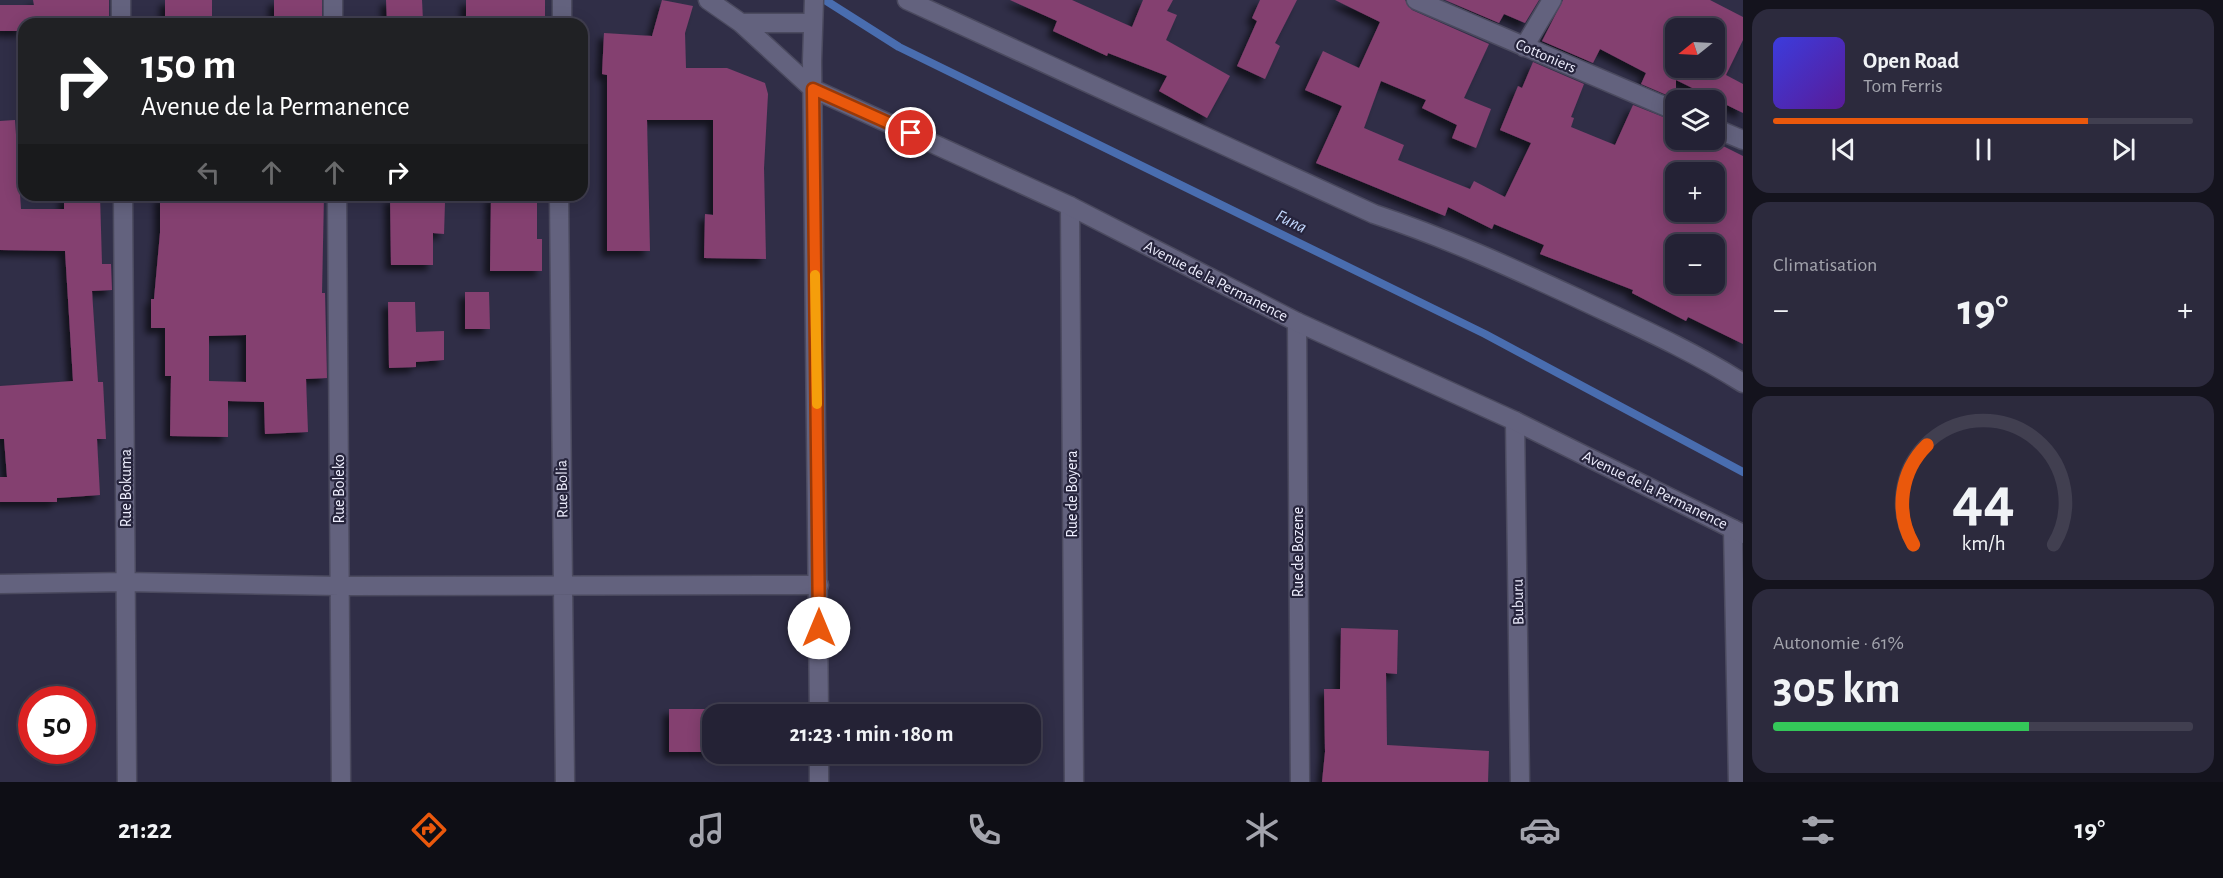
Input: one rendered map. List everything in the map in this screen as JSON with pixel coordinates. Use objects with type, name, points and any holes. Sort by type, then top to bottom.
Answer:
[{"type":"street","points":[[121,0],[121,18]]},
{"type":"street","points":[[333,0],[333,18]]},
{"type":"street","points":[[562,0],[562,18]]},
{"type":"street","name":"Avenue de la Permanence","points":[[708,0],[741,23],[813,89],[1070,206],[1297,322],[1515,421],[1738,532]]},
{"type":"street","points":[[907,0],[1374,214],[1438,235],[1569,294],[1696,353],[1743,383]]},
{"type":"street","name":"Cottoniers","points":[[1416,0],[1665,106]]},
{"type":"street","points":[[1524,47],[1552,0]]},
{"type":"street","points":[[741,23],[813,11],[819,704]]},
{"type":"street","points":[[1725,132],[1742,138]]},
{"type":"street","name":"Rue Bokuma","points":[[123,201],[127,782]]},
{"type":"street","name":"Rue Boleko","points":[[337,201],[341,782]]},
{"type":"street","name":"Rue Bolia","points":[[559,201],[565,782]]},
{"type":"street","name":"Rue de Boyera","points":[[1070,206],[1074,782]]},
{"type":"street","name":"Rue de Bozene","points":[[1297,322],[1300,782]]},
{"type":"street","name":"Buburu","points":[[1515,421],[1520,782]]},
{"type":"street","points":[[1738,532],[1738,782]]},
{"type":"street","points":[[0,584],[126,582],[563,587],[819,585]]},
{"type":"street","points":[[819,764],[819,782]]},
{"type":"building","points":[[33,0],[109,0],[109,18],[18,18],[18,31],[0,31],[0,5],[34,5]]},
{"type":"building","points":[[165,0],[212,0],[212,18],[165,18]]},
{"type":"building","points":[[274,0],[322,0],[322,18],[274,18]]},
{"type":"building","points":[[386,0],[422,0],[423,18],[387,18]]},
{"type":"building","points":[[466,0],[545,0],[545,18],[466,18]]},
{"type":"building","points":[[662,0],[693,6],[685,33],[686,68],[727,68],[765,83],[768,94],[764,168],[766,259],[704,258],[705,214],[713,215],[713,120],[647,120],[650,251],[607,251],[607,75],[602,74],[604,33],[652,36]]},
{"type":"building","points":[[1010,0],[1072,0],[1132,27],[1143,0],[1173,0],[1167,11],[1177,15],[1166,40],[1230,76],[1207,118],[1159,91],[1167,76],[1108,53],[1107,56],[1053,31],[1057,21]]},
{"type":"building","points":[[1260,0],[1297,0],[1275,43],[1280,46],[1265,79],[1237,66],[1257,21],[1252,18]]},
{"type":"building","points":[[1335,0],[1405,0],[1412,10],[1489,44],[1464,98],[1491,109],[1476,148],[1452,138],[1457,125],[1422,108],[1426,100],[1381,81],[1364,128],[1404,145],[1398,160],[1470,189],[1474,181],[1505,197],[1531,143],[1500,130],[1518,86],[1522,88],[1533,62],[1584,84],[1571,117],[1574,118],[1571,127],[1615,145],[1633,105],[1665,118],[1665,150],[1725,150],[1725,147],[1743,156],[1743,344],[1688,317],[1686,321],[1632,293],[1633,290],[1540,254],[1544,245],[1494,224],[1492,229],[1448,207],[1445,216],[1316,163],[1342,106],[1305,90],[1323,51],[1359,68],[1380,22]]},
{"type":"building","points":[[1445,0],[1539,0],[1525,23],[1504,14],[1499,23]]},
{"type":"building","points":[[1563,0],[1710,0],[1743,17],[1743,40],[1726,75],[1743,84],[1743,113],[1725,104],[1725,90],[1696,90],[1676,80],[1676,90],[1665,90],[1665,94],[1641,84],[1646,73],[1600,49],[1593,63],[1542,41]]},
{"type":"building","points":[[15,120],[18,201],[20,201],[21,209],[64,209],[64,201],[100,201],[102,264],[111,264],[112,290],[92,291],[98,382],[103,382],[106,439],[97,439],[100,495],[57,498],[57,502],[0,502],[0,477],[7,477],[4,439],[0,439],[0,386],[73,381],[65,251],[0,250],[0,121]]},
{"type":"building","points":[[160,201],[324,201],[322,293],[325,293],[327,378],[306,379],[308,432],[265,434],[264,402],[228,401],[228,437],[170,436],[171,376],[165,376],[165,328],[151,328],[151,299],[154,299],[160,233]],"holes":[[[246,335],[246,382],[209,381],[209,336]]]},
{"type":"building","points":[[390,201],[445,202],[444,234],[433,233],[433,265],[391,265]]},
{"type":"building","points":[[491,201],[537,201],[537,239],[542,239],[542,271],[490,271]]},
{"type":"building","points":[[465,292],[489,292],[490,329],[465,329]]},
{"type":"building","points":[[388,302],[415,302],[416,332],[444,331],[444,360],[416,362],[416,367],[389,368]]},
{"type":"building","points":[[1341,628],[1398,630],[1397,674],[1386,673],[1387,745],[1489,751],[1488,782],[1322,782],[1325,752],[1324,689],[1340,689]]},
{"type":"building","points":[[669,709],[702,709],[702,752],[669,752]]},
{"type":"waterway","name":"Funa","points":[[825,0],[899,47],[1485,334],[1743,472]]},
{"type":"slow traffic","points":[[815,275],[817,404]]},
{"type":"route","points":[[819,628],[813,89],[911,133]]}]
